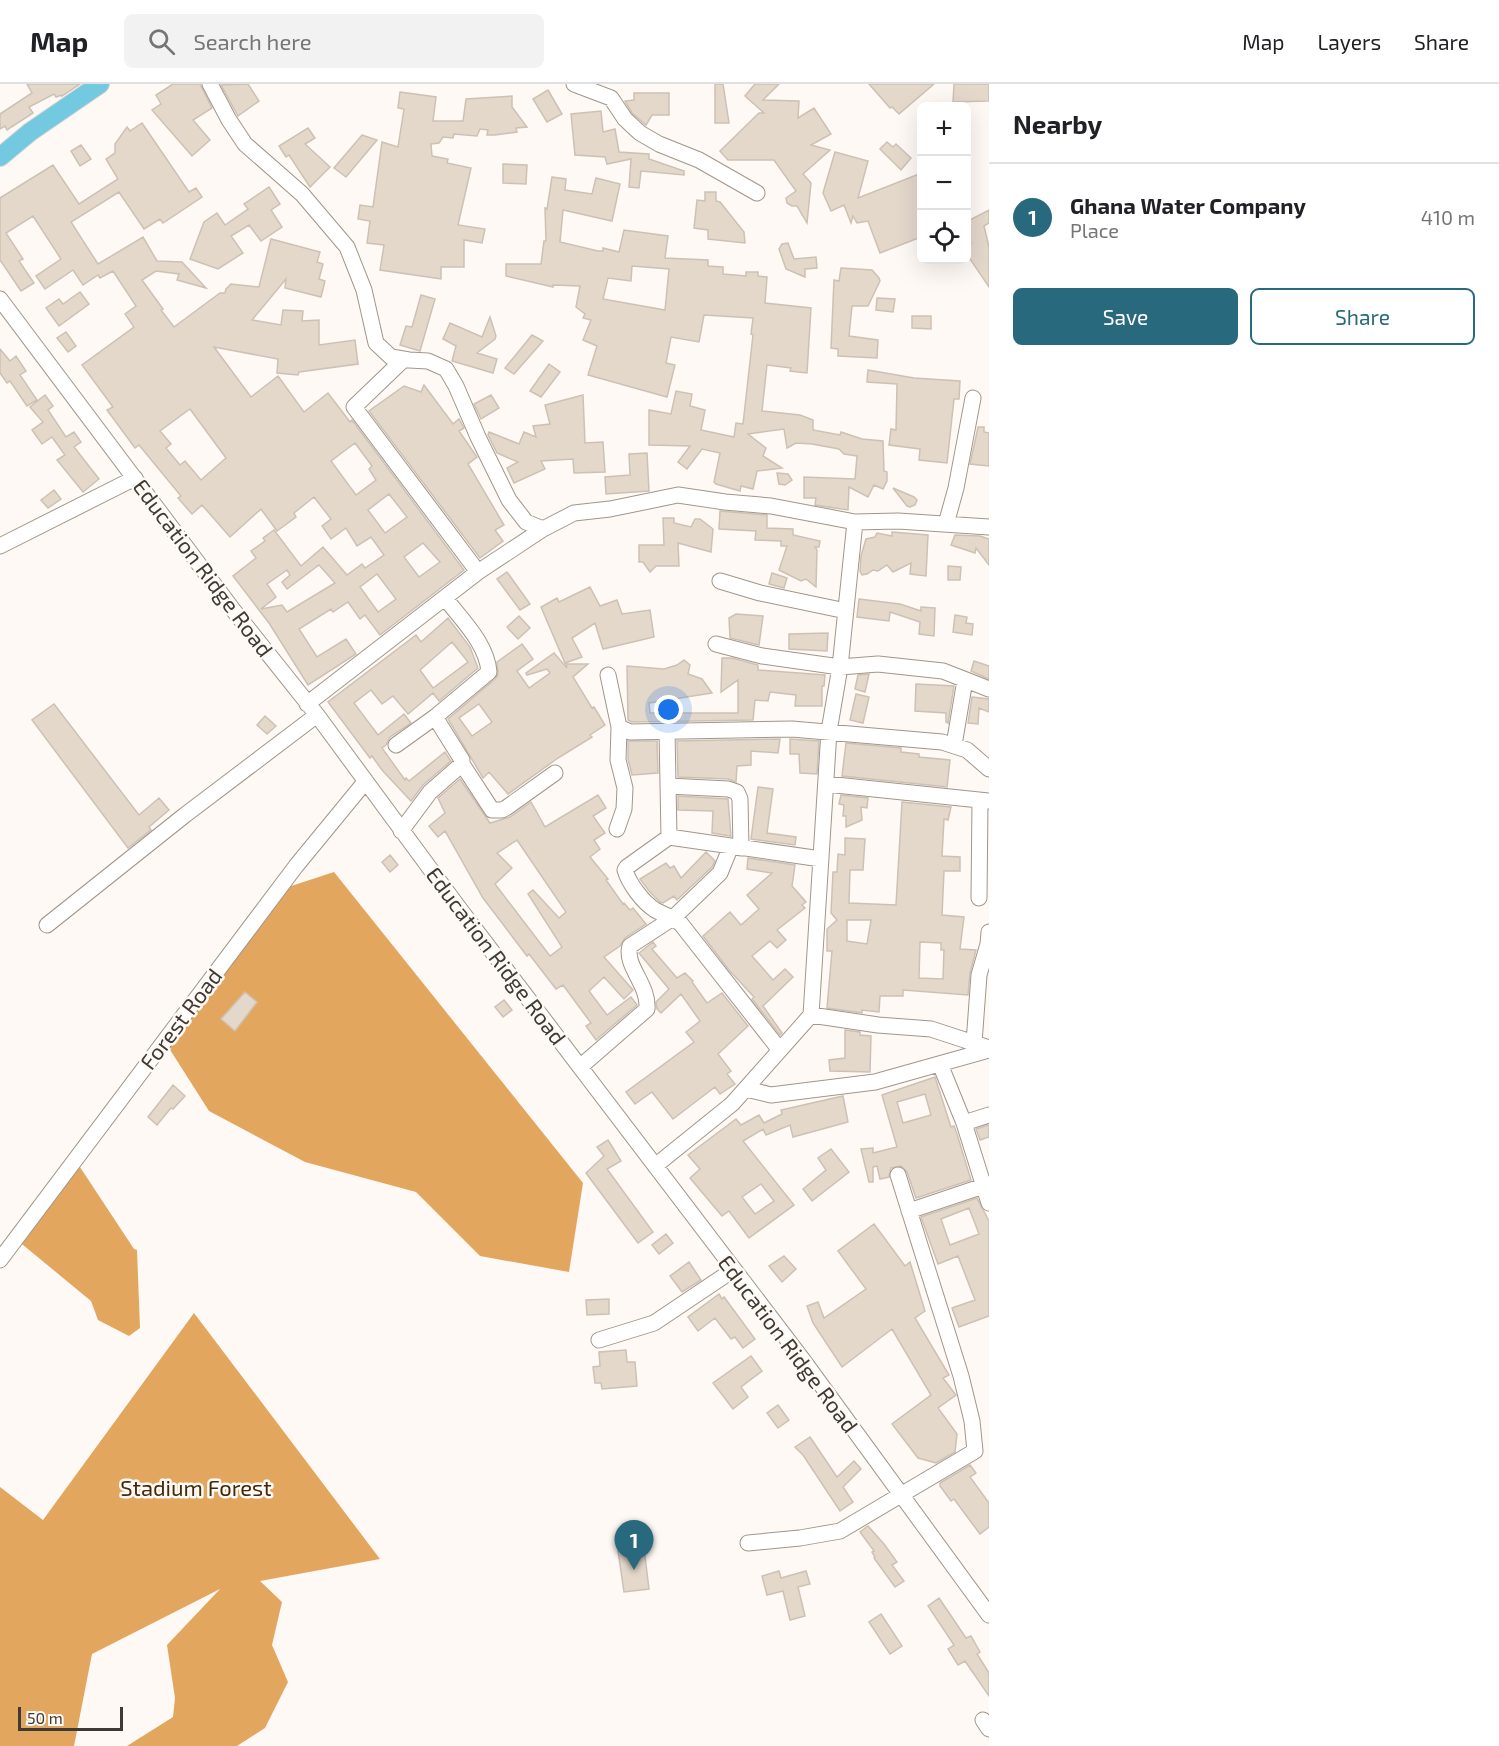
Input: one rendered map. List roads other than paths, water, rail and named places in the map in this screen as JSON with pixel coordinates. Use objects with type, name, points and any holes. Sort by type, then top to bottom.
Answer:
[{"type":"main road","points":[[0,157],[30,132],[100,84]]},
{"type":"main road","points":[[0,147],[30,132]]},
{"type":"street","points":[[210,84],[245,144],[302,194],[347,248],[364,290],[376,342],[391,357],[428,361],[446,369],[509,500],[526,522],[543,529]]},
{"type":"street","points":[[574,84],[611,98],[625,119],[640,133],[659,144],[699,160],[758,193]]},
{"type":"street","name":"Education Ridge Road","points":[[0,299],[813,1373],[989,1615]]},
{"type":"street","points":[[404,359],[354,407],[478,572]]},
{"type":"street","points":[[946,524],[956,488],[973,398]]},
{"type":"street","points":[[0,546],[135,478]]},
{"type":"street","points":[[48,925],[185,815],[478,572],[543,529],[574,513],[610,509],[678,495],[771,506],[855,522],[989,527]]},
{"type":"street","points":[[656,1166],[727,1108],[811,1015],[829,731],[840,667],[855,522]]},
{"type":"street","points":[[720,581],[760,593],[846,611]]},
{"type":"street","points":[[396,745],[435,717],[489,672],[488,660],[480,645],[445,598]]},
{"type":"street","points":[[717,644],[762,656],[840,667],[879,664],[943,671],[989,689]]},
{"type":"street","points":[[608,675],[619,727],[618,760],[625,788],[624,808],[617,828]]},
{"type":"street","points":[[954,745],[965,680]]},
{"type":"street","points":[[435,717],[492,810],[506,808],[555,773]]},
{"type":"street","points":[[619,727],[630,732],[792,729],[942,742],[967,750],[989,768]]},
{"type":"street","points":[[667,731],[669,837]]},
{"type":"street","points":[[401,831],[430,792],[462,764]]},
{"type":"street","name":"Forest Road","points":[[0,1260],[296,866],[365,782]]},
{"type":"street","points":[[826,784],[985,801],[979,898]]},
{"type":"street","points":[[580,1067],[647,1009],[646,993],[628,956],[630,946],[674,918],[720,873],[736,847],[740,799],[736,792],[728,789],[668,786]]},
{"type":"street","points":[[779,1049],[681,924],[647,904],[628,879],[625,870],[669,837],[821,859]]},
{"type":"street","points":[[974,1043],[979,975],[989,932]]},
{"type":"street","points":[[811,1015],[931,1029],[989,1049]]},
{"type":"street","points":[[746,1089],[771,1095],[875,1082],[989,1049]]},
{"type":"street","points":[[940,1064],[986,1185],[989,1203]]},
{"type":"street","points":[[964,1123],[989,1115]]},
{"type":"street","points":[[748,1543],[840,1531],[982,1450],[898,1175]]},
{"type":"street","points":[[909,1211],[986,1185]]},
{"type":"street","points":[[599,1340],[654,1323],[733,1270]]},
{"type":"place","name":"Ghana Water Company","points":[[634,1570]]},
{"type":"park label","name":"Stadium Forest","points":[[196,1488]]}]
